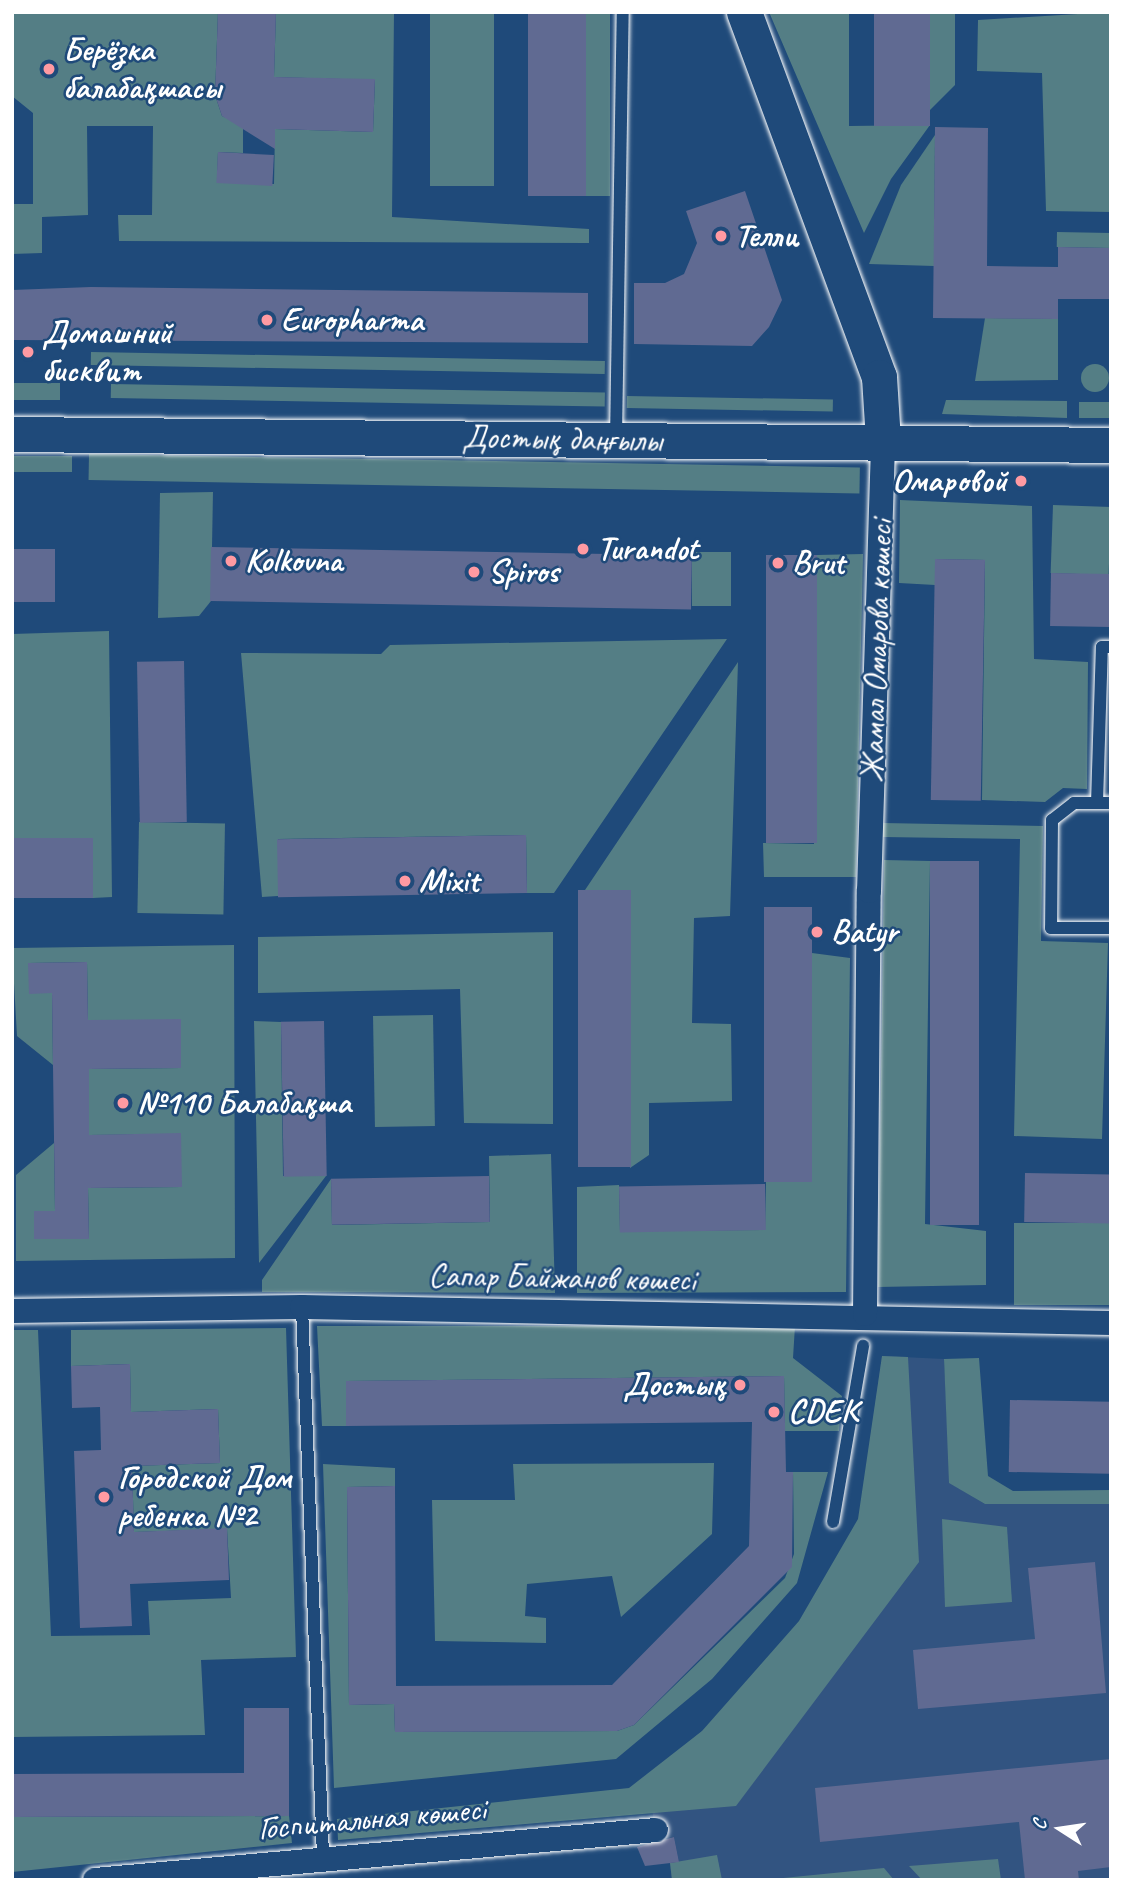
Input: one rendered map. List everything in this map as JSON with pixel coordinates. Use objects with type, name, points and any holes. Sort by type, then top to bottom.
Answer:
[{"type":"main road","name":"Жамал Омарова көшесі","points":[[744,12],[879,377],[883,441]]},
{"type":"main road","name":"Достық даңғылы","points":[[12,434],[1111,445]]},
{"type":"street","name":"Жамал Омарова көшесі","points":[[865,1314],[869,891],[883,441]]},
{"type":"street","name":"Сапар Байжанов көшесі","points":[[12,1311],[302,1307],[865,1314],[1111,1323]]},
{"type":"street","name":"Госпитальная көшесі","points":[[95,1880],[183,1875],[323,1855],[656,1830]]},
{"type":"lane","points":[[616,440],[623,12]]},
{"type":"lane","points":[[1111,647],[1102,647],[1104,803],[1074,803],[1052,820],[1051,928],[1111,928]]},
{"type":"lane","points":[[302,1307],[323,1855]]},
{"type":"lane","points":[[833,1522],[863,1346]]},
{"type":"shaded area","points":[[882,1356],[944,1359],[950,1483],[985,1504],[1111,1504],[1111,1880],[672,1880],[670,1863],[679,1862],[674,1837],[656,1840],[648,1776],[787,1660],[851,1575]]},
{"type":"green space","points":[[12,12],[218,12],[215,95],[222,116],[243,125],[243,153],[218,152],[217,182],[274,184],[275,129],[373,132],[375,80],[274,77],[276,12],[394,12],[392,217],[589,229],[589,243],[119,241],[118,215],[152,215],[153,126],[87,126],[88,215],[42,217],[42,253],[12,254],[12,204],[33,204],[33,113],[12,96]]},
{"type":"green space","points":[[430,12],[494,12],[494,186],[430,186]]},
{"type":"green space","points":[[586,12],[610,12],[610,196],[586,196]]},
{"type":"green space","points":[[769,12],[849,12],[849,126],[930,125],[891,179],[864,233]]},
{"type":"green space","points":[[930,12],[955,12],[955,85],[930,110]]},
{"type":"green space","points":[[1111,12],[1111,212],[1046,211],[1042,73],[977,71],[978,20]]},
{"type":"green space","points":[[935,135],[934,266],[869,264],[901,185]]},
{"type":"green space","points":[[1057,232],[1111,233],[1111,248],[1057,247]]},
{"type":"green space","points":[[985,318],[1058,319],[1058,380],[975,381]]},
{"type":"green space","points":[[91,352],[605,361],[605,374],[91,365]]},
{"type":"green space","points":[[1095,364],[1105,368],[1109,378],[1105,388],[1095,392],[1085,388],[1081,378],[1085,368]]},
{"type":"green space","points":[[12,383],[60,383],[60,400],[12,400]]},
{"type":"green space","points":[[111,384],[605,393],[605,407],[111,398]]},
{"type":"green space","points":[[627,396],[833,400],[833,412],[627,408]]},
{"type":"green space","points":[[946,400],[1067,401],[1067,418],[942,414]]},
{"type":"green space","points":[[1079,402],[1111,402],[1111,418],[1079,418]]},
{"type":"green space","points":[[89,454],[860,467],[859,493],[89,480]]},
{"type":"green space","points":[[12,456],[72,456],[72,472],[12,472]]},
{"type":"green space","points":[[213,492],[211,601],[199,616],[158,618],[160,493]]},
{"type":"green space","points":[[900,500],[1032,506],[1034,659],[1088,662],[1087,789],[1063,788],[1045,802],[982,800],[985,560],[936,559],[935,585],[899,583]]},
{"type":"green space","points":[[1053,505],[1111,507],[1109,575],[1051,573]]},
{"type":"green space","points":[[692,552],[731,552],[731,606],[692,606]]},
{"type":"green space","points":[[863,554],[856,877],[764,877],[763,843],[814,844],[817,555]]},
{"type":"green space","points":[[109,631],[112,897],[93,898],[93,839],[12,839],[12,634]]},
{"type":"green space","points":[[727,639],[554,893],[527,893],[526,835],[278,839],[278,896],[262,897],[241,653],[381,654],[390,645]]},
{"type":"green space","points":[[738,662],[730,916],[694,918],[692,1023],[731,1024],[732,1101],[649,1103],[649,1155],[630,1168],[631,890],[585,890]]},
{"type":"green space","points":[[139,822],[225,824],[223,914],[137,913]]},
{"type":"green space","points":[[883,823],[1043,826],[1041,941],[1108,943],[1102,1139],[1014,1136],[1020,839],[883,837]]},
{"type":"green space","points":[[884,860],[930,861],[925,1224],[986,1231],[986,1285],[878,1287]]},
{"type":"green space","points":[[553,932],[553,1124],[464,1123],[460,989],[258,993],[258,937]]},
{"type":"green space","name":"№110 Балабақша","points":[[234,945],[235,1258],[16,1261],[16,1175],[54,1143],[55,1211],[35,1239],[89,1238],[88,1188],[181,1187],[181,1134],[89,1135],[89,1069],[181,1068],[181,1020],[88,1020],[87,962],[29,963],[29,993],[52,993],[53,1065],[17,1036],[12,948]]},
{"type":"green space","points":[[812,953],[850,958],[846,1292],[577,1293],[577,1187],[619,1185],[620,1231],[765,1230],[766,1182],[812,1182]]},
{"type":"green space","points":[[433,1015],[435,1126],[375,1127],[373,1016]]},
{"type":"green space","points":[[254,1021],[281,1022],[283,1176],[326,1176],[259,1263]]},
{"type":"green space","points":[[551,1154],[555,1293],[262,1292],[262,1280],[331,1179],[332,1225],[490,1222],[489,1156]]},
{"type":"green space","points":[[1014,1223],[1111,1223],[1111,1305],[1014,1305]]},
{"type":"green space","points":[[317,1326],[795,1326],[793,1358],[842,1396],[839,1431],[785,1431],[784,1376],[346,1381],[346,1426],[322,1426]]},
{"type":"green space","points":[[286,1328],[296,1657],[201,1660],[205,1735],[12,1737],[12,1330],[38,1330],[51,1636],[150,1635],[148,1601],[231,1598],[227,1529],[134,1532],[132,1466],[220,1463],[218,1409],[131,1412],[130,1364],[71,1366],[71,1330]]},
{"type":"green space","points":[[882,1356],[908,1357],[919,1562],[736,1806],[338,1840],[337,1819],[629,1788],[702,1731],[799,1621],[858,1519]]},
{"type":"green space","points":[[979,1358],[988,1476],[1013,1491],[1111,1490],[1111,1504],[985,1504],[949,1483],[944,1359]]},
{"type":"green space","points":[[714,1463],[712,1534],[621,1617],[612,1576],[527,1584],[525,1616],[546,1618],[546,1643],[435,1641],[432,1500],[515,1500],[513,1464]]},
{"type":"green space","points":[[323,1464],[395,1468],[395,1486],[347,1487],[349,1705],[394,1704],[395,1732],[617,1731],[634,1725],[785,1578],[794,1554],[793,1472],[828,1472],[797,1583],[712,1679],[616,1759],[334,1788]]},
{"type":"green space","points":[[942,1519],[1007,1527],[1012,1602],[945,1607]]},
{"type":"green space","points":[[289,1816],[292,1843],[12,1872],[12,1817]]},
{"type":"green space","points":[[717,1855],[722,1880],[672,1880],[670,1863]]},
{"type":"green space","points":[[998,1859],[1001,1880],[922,1880],[909,1866]]},
{"type":"green space","points":[[884,1868],[894,1880],[763,1880]]},
{"type":"building","points":[[218,12],[276,12],[274,77],[375,79],[373,132],[275,129],[275,149],[222,116],[215,95]]},
{"type":"building","points":[[528,12],[586,12],[586,196],[528,196]]},
{"type":"building","points":[[874,12],[930,12],[930,126],[874,126]]},
{"type":"building","points":[[935,127],[988,128],[987,266],[1058,267],[1058,247],[1111,248],[1111,299],[1058,299],[1058,319],[933,318]]},
{"type":"building","points":[[218,152],[274,155],[272,186],[216,183]]},
{"type":"building","points":[[745,191],[782,300],[769,327],[752,346],[634,344],[634,283],[665,283],[684,274],[697,243],[686,211]]},
{"type":"building","points":[[91,287],[588,293],[588,343],[12,340],[12,290]]},
{"type":"building","points":[[211,547],[692,555],[691,609],[210,601]]},
{"type":"building","points":[[12,549],[55,549],[55,602],[12,602]]},
{"type":"building","points":[[766,555],[817,555],[817,843],[766,843]]},
{"type":"building","points":[[935,559],[985,560],[981,801],[931,800]]},
{"type":"building","points":[[1051,573],[1111,574],[1110,627],[1050,626]]},
{"type":"building","points":[[184,661],[187,822],[140,823],[137,662]]},
{"type":"building","points":[[526,835],[527,893],[278,897],[277,839]]},
{"type":"building","points":[[12,838],[93,838],[93,898],[12,898]]},
{"type":"building","points":[[930,861],[979,861],[979,1225],[930,1225]]},
{"type":"building","points":[[578,890],[631,890],[631,1167],[578,1167]]},
{"type":"building","points":[[764,907],[812,907],[812,1182],[764,1182]]},
{"type":"building","points":[[87,962],[88,1020],[181,1019],[181,1068],[89,1069],[89,1135],[181,1133],[182,1187],[88,1188],[89,1239],[34,1239],[34,1211],[55,1211],[52,993],[29,994],[28,963]]},
{"type":"building","points":[[324,1021],[327,1176],[284,1177],[281,1022]]},
{"type":"building","points":[[1025,1173],[1111,1175],[1110,1223],[1024,1222]]},
{"type":"building","points":[[489,1176],[490,1222],[332,1225],[331,1179]]},
{"type":"building","points":[[765,1184],[766,1230],[620,1233],[619,1187]]},
{"type":"building","name":"Городской Дом ребенка №2","points":[[130,1364],[131,1412],[218,1409],[220,1463],[132,1466],[134,1532],[227,1528],[229,1580],[130,1584],[132,1626],[80,1628],[74,1451],[101,1450],[100,1407],[72,1408],[71,1366]]},
{"type":"building","points":[[784,1376],[786,1472],[793,1472],[792,1567],[634,1725],[617,1731],[395,1732],[394,1704],[349,1705],[347,1487],[395,1486],[396,1686],[612,1685],[749,1546],[752,1422],[346,1426],[346,1381]]},
{"type":"building","points":[[1010,1400],[1111,1402],[1110,1474],[1009,1472]]},
{"type":"building","points":[[1095,1562],[1106,1693],[918,1709],[913,1650],[1035,1639],[1028,1568]]},
{"type":"building","points":[[244,1708],[289,1708],[289,1816],[12,1817],[12,1774],[244,1773]]},
{"type":"building","points":[[1111,1759],[1111,1867],[1078,1871],[1079,1880],[1025,1880],[1019,1822],[820,1842],[815,1788]]},
{"type":"building","points":[[674,1837],[679,1862],[645,1866],[637,1847]]},
{"type":"place","name":"Берёзка балабақшасы","points":[[49,69]]},
{"type":"place","name":"Телли","points":[[721,236]]},
{"type":"place","name":"Europharma","points":[[267,320]]},
{"type":"place","name":"Домашний бисквит","points":[[28,352]]},
{"type":"place","name":"Омаровой","points":[[1021,481]]},
{"type":"place","name":"Turandot","points":[[583,549]]},
{"type":"place","name":"Kolkovna","points":[[231,561]]},
{"type":"place","name":"Brut","points":[[778,563]]},
{"type":"place","name":"Spiros","points":[[474,572]]},
{"type":"place","name":"Mixit","points":[[405,881]]},
{"type":"place","name":"Batyr","points":[[817,932]]},
{"type":"place","name":"№110 Балабақша","points":[[123,1103]]},
{"type":"place","name":"Достық","points":[[740,1385]]},
{"type":"place","name":"CDEK","points":[[774,1412]]},
{"type":"place","name":"Городской Дом ребенка №2","points":[[104,1497]]}]
